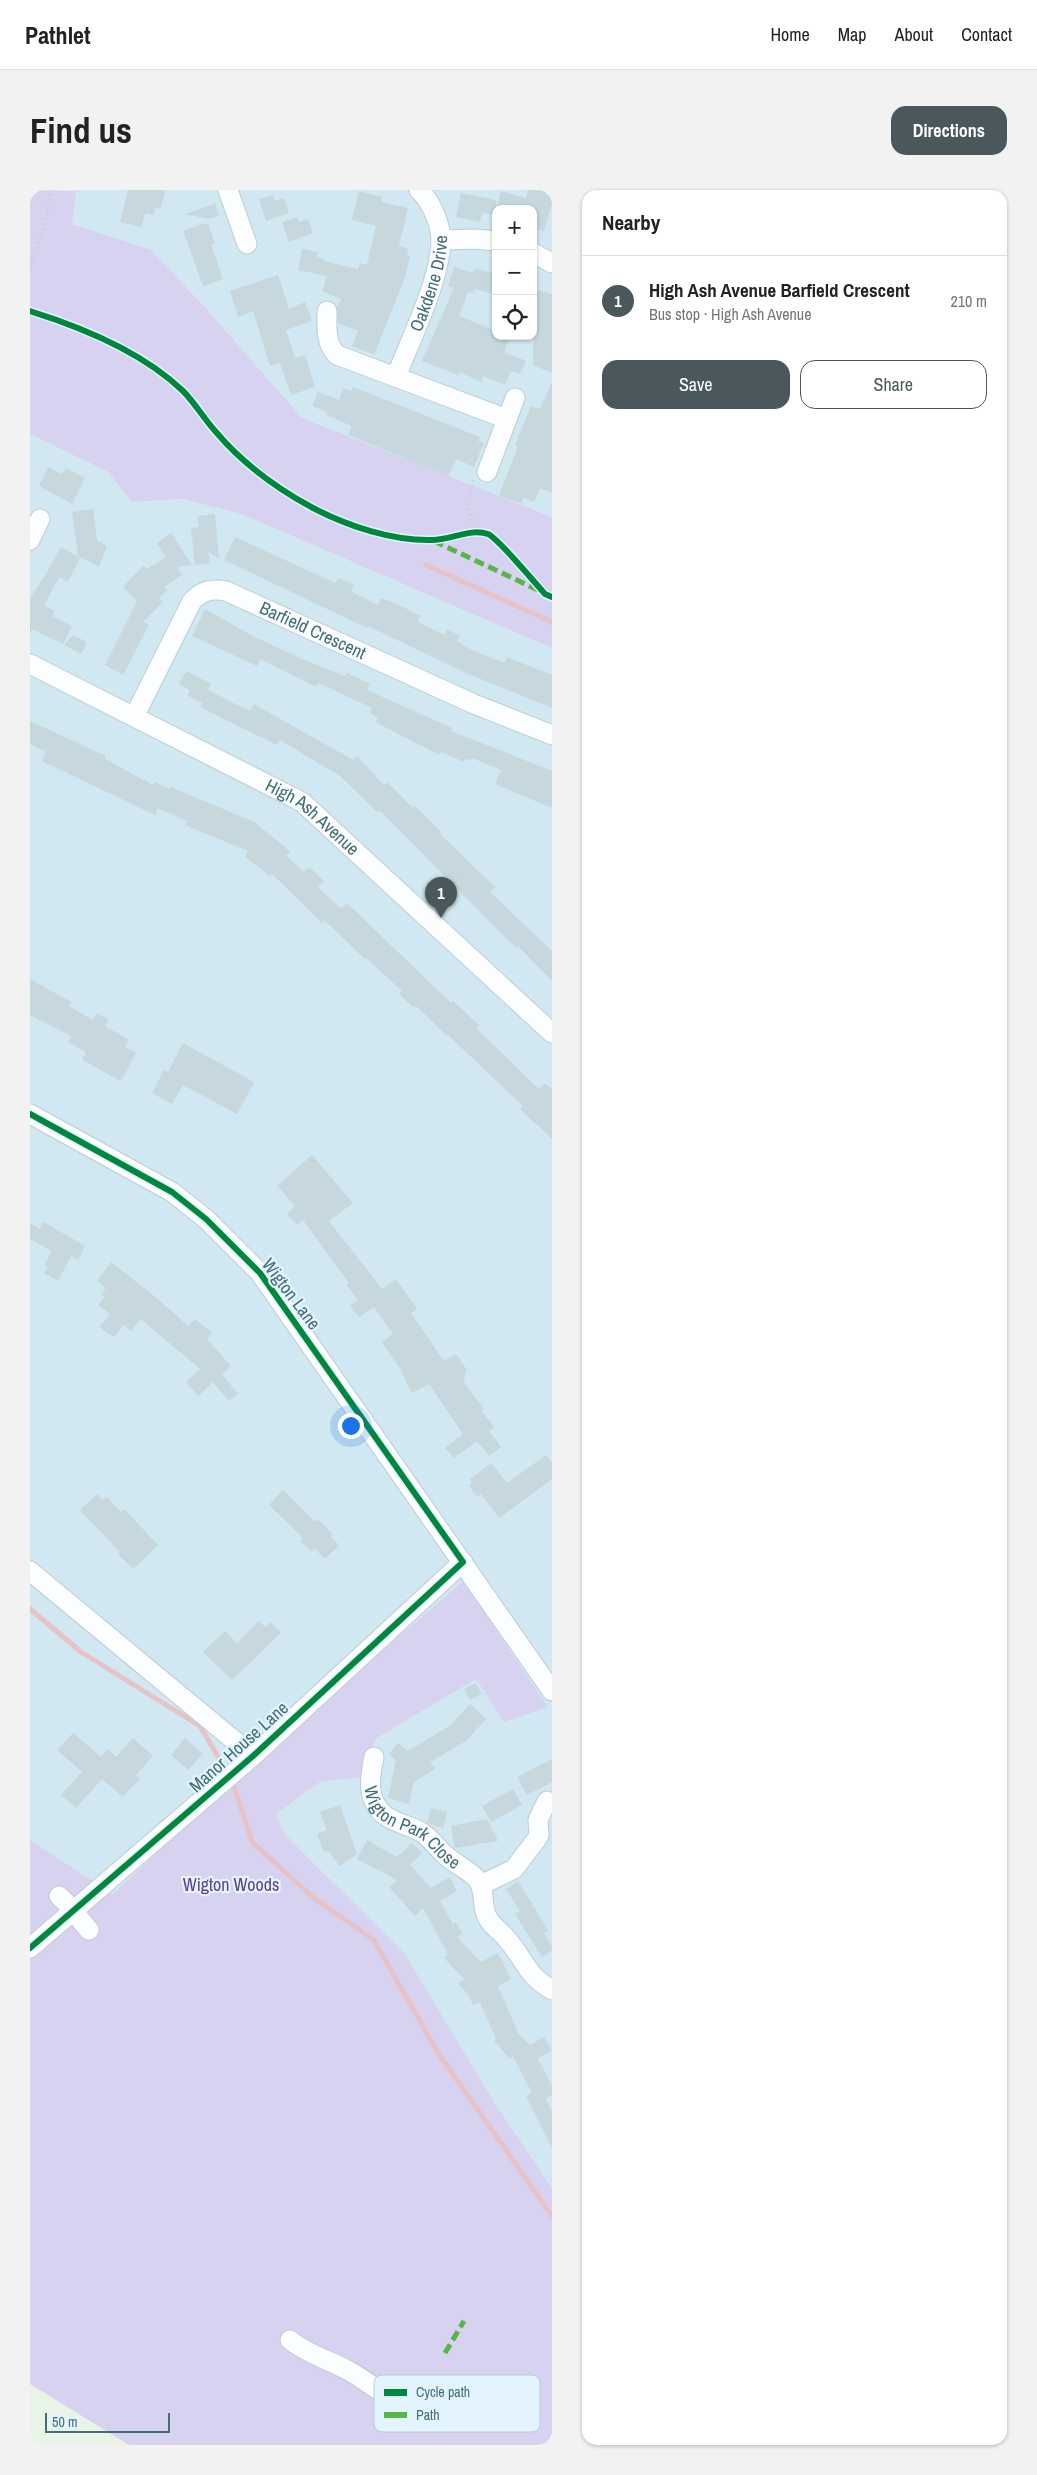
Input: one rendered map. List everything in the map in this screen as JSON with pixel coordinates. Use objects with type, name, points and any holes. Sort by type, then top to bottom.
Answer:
[{"type":"street","points":[[228,190],[247,244]]},
{"type":"street","name":"Oakdene Drive","points":[[387,374],[432,284],[438,263],[441,240],[434,212],[419,190]]},
{"type":"street","points":[[441,240],[492,241]]},
{"type":"street","points":[[537,255],[552,263]]},
{"type":"street","points":[[327,311],[328,342],[331,349],[345,360],[508,418]]},
{"type":"street","points":[[486,472],[515,398]]},
{"type":"street","points":[[30,540],[40,519]]},
{"type":"street","name":"Barfield Crescent","points":[[135,715],[192,601],[199,594],[217,589],[226,590],[474,704],[552,735]]},
{"type":"street","name":"High Ash Avenue","points":[[30,664],[135,715],[302,802],[552,1033]]},
{"type":"street","name":"Wigton Lane","points":[[30,1114],[136,1170],[172,1192],[206,1219],[253,1267],[463,1562],[552,1691]]},
{"type":"street","name":"Manor House Lane","points":[[30,1948],[253,1756],[463,1562]]},
{"type":"street","points":[[30,1571],[253,1756]]},
{"type":"street","name":"Wigton Park Close","points":[[374,1757],[371,1773],[371,1790],[374,1804],[381,1813],[389,1819],[422,1832],[482,1885]]},
{"type":"street","points":[[547,1800],[538,1820],[539,1835],[514,1869],[482,1885],[485,1912],[491,1925],[512,1945],[526,1969],[540,1983],[552,1990]]},
{"type":"street","points":[[59,1896],[74,1909],[80,1920],[89,1930]]},
{"type":"street","points":[[290,2340],[299,2348],[349,2371],[374,2387]]},
{"type":"path","points":[[30,267],[45,224],[52,190]]},
{"type":"path","points":[[467,534],[478,532],[469,513],[468,495]]},
{"type":"shaded area","points":[[74,190],[552,190],[552,517],[302,418],[203,305],[151,250],[72,224]]},
{"type":"shaded area","points":[[30,434],[108,472],[132,502],[183,499],[241,514],[552,648],[552,2188],[494,2102],[330,1878],[284,1833],[276,1814],[320,1782],[362,1777],[374,1739],[476,1679],[504,1722],[548,1707],[463,1581],[255,1761],[113,1894],[30,1840]]},
{"type":"shaded area","points":[[30,2384],[114,2434],[129,2445],[30,2445]]},
{"type":"green space","points":[[30,190],[76,191],[72,224],[151,250],[203,305],[302,418],[552,517],[552,648],[241,514],[183,499],[132,502],[108,472],[30,434]]},
{"type":"green space","name":"Wigton Woods","points":[[463,1581],[548,1707],[504,1722],[476,1679],[375,1739],[362,1777],[320,1782],[276,1814],[284,1833],[404,1953],[494,2102],[552,2188],[552,2445],[129,2445],[30,2384],[30,1840],[113,1894],[255,1761]]},
{"type":"building","points":[[128,190],[165,190],[161,209],[155,207],[154,215],[145,213],[142,227],[120,222]]},
{"type":"building","points":[[528,190],[552,190],[552,203],[544,231],[537,229],[537,205],[497,205],[501,191],[526,198]]},
{"type":"building","points":[[359,191],[382,197],[381,202],[408,208],[399,246],[409,249],[407,256],[410,256],[405,277],[374,355],[352,346],[358,331],[338,323],[337,308],[341,299],[322,291],[327,276],[298,270],[302,249],[318,252],[317,257],[324,259],[323,261],[358,269],[360,263],[367,265],[376,226],[352,220]]},
{"type":"building","points":[[461,193],[496,200],[496,205],[492,205],[492,215],[482,212],[480,222],[456,217]]},
{"type":"building","points":[[273,195],[275,201],[284,198],[289,213],[266,221],[259,199]]},
{"type":"building","points":[[215,204],[219,216],[209,219],[185,214]]},
{"type":"building","points":[[297,217],[299,222],[308,219],[313,233],[289,242],[282,222]]},
{"type":"building","points":[[208,224],[215,243],[211,244],[223,279],[203,286],[183,231]]},
{"type":"building","points":[[454,267],[473,273],[475,268],[492,273],[492,294],[475,289],[473,293],[468,292],[459,316],[492,329],[492,340],[508,340],[504,352],[526,361],[520,374],[511,371],[505,385],[483,376],[481,382],[460,372],[458,375],[422,361],[454,288],[448,286]]},
{"type":"building","points":[[278,275],[289,309],[305,302],[312,321],[286,330],[295,358],[305,355],[315,387],[291,395],[280,363],[270,366],[253,311],[238,317],[230,291]]},
{"type":"building","points":[[537,290],[552,294],[552,373],[533,365],[533,340],[537,340]]},
{"type":"building","points":[[552,382],[552,493],[540,488],[534,502],[523,498],[521,504],[499,495],[518,447],[515,445],[531,406],[540,409]]},
{"type":"building","points":[[353,387],[480,437],[478,441],[484,443],[474,467],[456,459],[448,476],[348,435],[352,426],[326,415],[327,412],[312,406],[318,392],[339,400],[343,388],[351,391]]},
{"type":"building","points":[[48,467],[62,474],[66,468],[85,478],[72,504],[39,486]]},
{"type":"building","points":[[93,509],[97,540],[107,546],[99,567],[78,556],[72,512]]},
{"type":"building","points":[[215,514],[219,558],[208,552],[210,563],[195,565],[191,528],[199,527],[197,516]]},
{"type":"building","points":[[171,533],[192,565],[177,567],[182,575],[164,587],[167,590],[159,598],[163,602],[143,622],[149,625],[123,675],[105,665],[137,601],[123,587],[143,566],[147,569],[166,557],[157,543]]},
{"type":"building","points":[[235,537],[335,583],[339,578],[354,585],[351,590],[354,593],[378,605],[381,598],[395,603],[421,616],[418,622],[445,635],[447,629],[460,636],[457,641],[470,649],[504,663],[507,657],[552,675],[552,708],[466,673],[224,560]]},
{"type":"building","points":[[61,547],[80,558],[68,582],[59,577],[44,606],[55,611],[52,616],[72,626],[63,644],[32,629],[30,633],[30,598]]},
{"type":"building","points":[[205,609],[251,635],[302,659],[345,676],[347,673],[370,684],[367,690],[452,728],[451,731],[552,771],[552,808],[495,784],[501,770],[472,758],[471,761],[466,758],[464,762],[441,752],[440,755],[375,722],[378,717],[370,713],[372,708],[318,683],[316,687],[260,659],[257,666],[192,636]]},
{"type":"building","points":[[73,635],[87,642],[81,654],[64,645]]},
{"type":"building","points":[[186,671],[211,684],[208,690],[233,703],[250,711],[254,704],[353,760],[357,756],[384,785],[387,782],[441,832],[440,834],[495,887],[490,892],[552,951],[552,981],[518,946],[516,948],[380,811],[378,813],[340,776],[280,740],[277,745],[200,707],[202,703],[187,695],[190,690],[179,684]]},
{"type":"building","points":[[30,721],[106,756],[105,759],[153,785],[155,782],[170,789],[171,787],[254,822],[290,851],[286,856],[304,872],[309,867],[324,881],[318,887],[341,909],[347,903],[451,1003],[453,1001],[479,1025],[476,1028],[539,1089],[545,1083],[552,1089],[552,1139],[520,1109],[523,1106],[416,1006],[414,1008],[399,994],[402,991],[324,920],[322,923],[272,874],[270,876],[245,857],[248,851],[185,825],[187,821],[158,808],[155,815],[42,761],[46,752],[30,744]]},
{"type":"building","points":[[30,979],[71,1002],[69,1006],[93,1020],[97,1013],[109,1020],[105,1026],[129,1040],[125,1047],[136,1053],[121,1081],[82,1060],[86,1052],[68,1042],[71,1036],[30,1015]]},
{"type":"building","points":[[183,1043],[254,1082],[237,1114],[183,1085],[172,1104],[152,1093],[164,1070],[168,1072]]},
{"type":"building","points":[[312,1155],[353,1203],[329,1221],[382,1289],[396,1279],[417,1309],[411,1313],[444,1361],[456,1354],[467,1370],[463,1381],[484,1409],[482,1411],[494,1427],[489,1431],[501,1447],[489,1456],[477,1441],[454,1458],[445,1448],[463,1434],[429,1384],[412,1393],[400,1369],[382,1342],[393,1334],[374,1307],[359,1317],[350,1305],[358,1300],[346,1284],[349,1283],[303,1220],[297,1225],[287,1214],[295,1206],[277,1186]]},
{"type":"building","points":[[44,1222],[85,1246],[78,1260],[71,1256],[58,1281],[44,1273],[48,1267],[44,1265],[52,1251],[30,1239],[30,1223],[40,1229]]},
{"type":"building","points":[[111,1262],[158,1299],[188,1326],[195,1319],[212,1333],[207,1339],[231,1366],[222,1374],[238,1394],[229,1401],[213,1382],[198,1396],[186,1382],[200,1369],[141,1319],[131,1331],[124,1325],[114,1337],[102,1329],[100,1326],[110,1314],[98,1305],[105,1297],[101,1294],[106,1288],[97,1281]]},
{"type":"building","points":[[546,1455],[552,1463],[552,1479],[499,1518],[481,1494],[477,1497],[469,1485],[472,1482],[470,1479],[491,1463],[507,1483]]},
{"type":"building","points":[[283,1490],[315,1522],[318,1519],[339,1545],[325,1559],[315,1549],[312,1552],[300,1541],[303,1538],[269,1505]]},
{"type":"building","points":[[97,1494],[103,1500],[107,1497],[121,1512],[124,1509],[158,1545],[133,1569],[118,1554],[120,1552],[80,1510]]},
{"type":"building","points":[[259,1621],[265,1627],[271,1622],[281,1633],[232,1680],[203,1652],[225,1631],[237,1643]]},
{"type":"building","points":[[476,1683],[482,1694],[470,1700],[464,1689]]},
{"type":"building","points":[[470,1704],[486,1719],[466,1741],[430,1762],[435,1769],[414,1782],[409,1804],[388,1798],[396,1760],[389,1754],[398,1743],[408,1751],[451,1725]]},
{"type":"building","points":[[73,1733],[101,1757],[108,1749],[116,1757],[133,1738],[153,1756],[136,1775],[140,1778],[123,1797],[102,1779],[76,1808],[61,1795],[82,1772],[57,1750]]},
{"type":"building","points":[[185,1738],[203,1754],[188,1770],[171,1755]]},
{"type":"building","points":[[552,1759],[552,1782],[527,1795],[517,1777]]},
{"type":"building","points":[[513,1789],[522,1805],[491,1822],[482,1806]]},
{"type":"building","points":[[340,1805],[357,1854],[340,1866],[328,1851],[324,1852],[317,1834],[327,1830],[320,1812]]},
{"type":"building","points":[[431,1808],[447,1812],[443,1828],[427,1823]]},
{"type":"building","points":[[487,1819],[498,1841],[455,1848],[451,1826]]},
{"type":"building","points":[[367,1840],[397,1857],[412,1843],[422,1853],[410,1865],[431,1888],[450,1877],[457,1891],[440,1901],[453,1924],[456,1922],[463,1934],[457,1937],[481,1962],[498,1953],[511,1979],[498,1986],[518,2033],[530,2045],[544,2037],[552,2051],[538,2058],[552,2086],[552,2095],[545,2098],[552,2111],[552,2148],[526,2096],[532,2093],[513,2056],[510,2059],[494,2041],[496,2039],[480,2002],[473,2005],[468,1994],[458,1984],[464,1979],[444,1958],[448,1954],[423,1908],[415,1916],[389,1887],[397,1880],[357,1859]]},
{"type":"building","points":[[518,1881],[548,1930],[544,1933],[552,1947],[552,1951],[542,1957],[515,1914],[520,1911],[506,1889]]},
{"type":"waterway","points":[[426,565],[552,622]]},
{"type":"waterway","points":[[30,1609],[81,1652],[200,1726],[226,1770]]},
{"type":"waterway","points":[[233,1783],[252,1842],[315,1899],[374,1940],[438,2053],[552,2216]]},
{"type":"marked path","points":[[434,541],[538,590]]},
{"type":"marked path","points":[[445,2353],[464,2321]]},
{"type":"cycle path","points":[[30,311],[91,333],[150,365],[183,391],[207,422],[237,455],[273,484],[313,508],[355,526],[401,538],[432,540],[474,532],[488,534],[508,552],[545,594],[552,597]]},
{"type":"cycle path","points":[[30,1114],[172,1192],[206,1219],[260,1273],[463,1562],[253,1756],[30,1948]]},
{"type":"place","name":"High Ash Avenue Barfield Crescent","points":[[441,918]]}]
